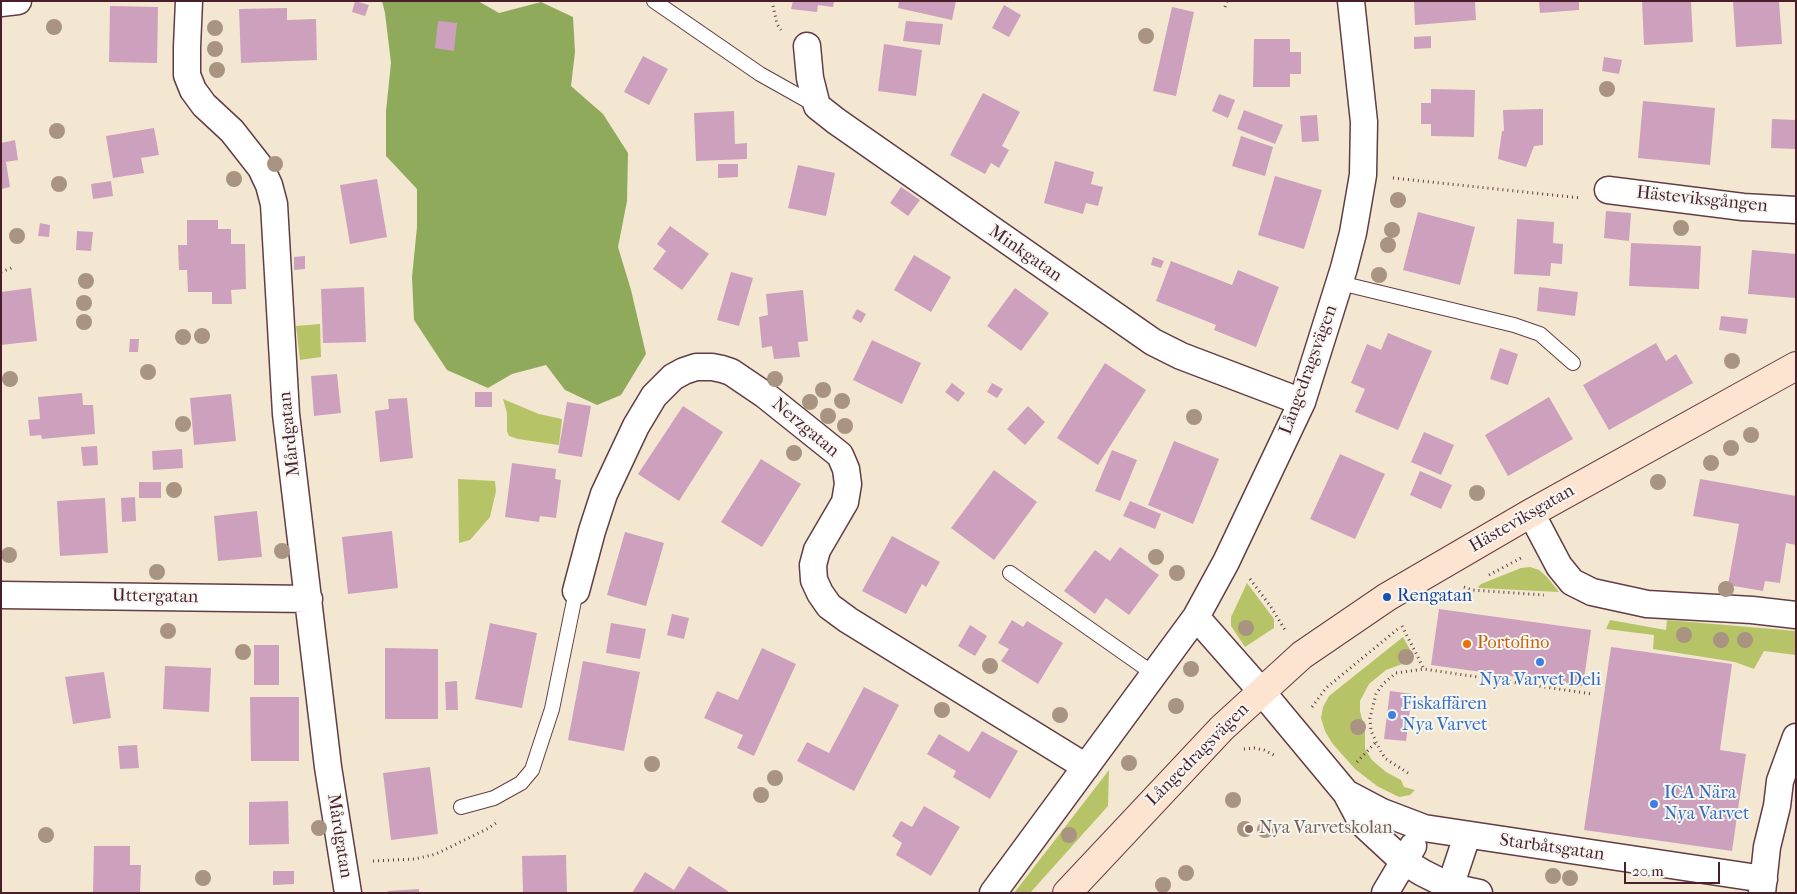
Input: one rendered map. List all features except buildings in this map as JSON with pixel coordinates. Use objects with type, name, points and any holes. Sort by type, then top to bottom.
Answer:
[{"type":"street","points":[[1,3],[18,1]]},
{"type":"street","name":"Mårdgatan","points":[[189,1],[186,47],[187,75],[193,90],[204,104],[232,131],[261,168],[274,204],[286,414],[328,767],[348,893]]},
{"type":"street","name":"Långedragsvägen","points":[[994,893],[1196,617],[1226,562],[1302,402],[1340,283],[1353,233],[1363,175],[1364,122],[1351,1]]},
{"type":"street","points":[[807,46],[810,78],[817,106]]},
{"type":"street","name":"Minkgatan","points":[[817,106],[858,137],[1154,342],[1181,356],[1302,402]]},
{"type":"street","name":"Hästeviksgången","points":[[1608,190],[1743,206],[1796,210]]},
{"type":"street","name":"Hästeviksgatan","points":[[1262,692],[1302,655],[1387,597],[1531,513],[1796,366]]},
{"type":"street","name":"Nerzgatan","points":[[576,591],[604,494],[636,426],[654,396],[672,377],[684,370],[712,367],[722,369],[766,395],[840,454],[846,469],[848,484],[845,502],[817,550],[813,565],[814,580],[829,606],[848,620],[1086,767]]},
{"type":"street","points":[[1531,513],[1559,566],[1572,582],[1592,592],[1647,604],[1752,610],[1796,615]]},
{"type":"street","name":"Uttergatan","points":[[1,595],[309,599]]},
{"type":"street","name":"Långedragsvägen","points":[[1067,893],[1203,748],[1262,692],[1196,617]]},
{"type":"street","name":"Starbåtsgatan","points":[[1262,692],[1346,793],[1362,823],[1403,861],[1450,890],[1479,893]]},
{"type":"street","points":[[1763,886],[1767,847],[1777,806],[1780,781],[1796,737]]},
{"type":"street","name":"Starbåtsgatan","points":[[1346,793],[1382,812],[1424,828],[1763,886]]},
{"type":"street","points":[[1385,893],[1424,828]]},
{"type":"street","points":[[1450,890],[1467,836]]},
{"type":"lane","points":[[654,1],[760,74],[817,106]]},
{"type":"lane","name":"Långedragsvägen","points":[[1340,283],[1514,325],[1540,334],[1573,363]]},
{"type":"lane","points":[[1010,573],[1154,674]]},
{"type":"lane","points":[[461,807],[494,798],[521,783],[532,770],[552,709],[576,591]]},
{"type":"path","points":[[1225,7],[1227,1]]},
{"type":"path","points":[[1390,178],[1582,198],[1608,190]]},
{"type":"path","points":[[1,272],[14,267]]},
{"type":"path","points":[[1487,576],[1547,543]]},
{"type":"path","points":[[1468,582],[1458,586],[1472,590],[1569,597],[1592,592]]},
{"type":"path","points":[[1296,734],[1315,718],[1312,708],[1326,688],[1402,626],[1424,669]]},
{"type":"path","points":[[1408,773],[1386,758],[1371,731],[1370,718],[1376,694],[1383,684],[1396,673],[1424,669],[1592,694]]},
{"type":"path","points":[[1357,762],[1376,742]]},
{"type":"path","points":[[379,861],[416,859],[436,854]]},
{"type":"green space","points":[[382,1],[478,1],[499,13],[541,2],[573,17],[575,52],[571,86],[603,114],[628,153],[627,201],[618,247],[631,290],[646,354],[621,395],[597,405],[565,390],[546,365],[512,374],[488,388],[447,370],[414,320],[412,277],[417,227],[417,189],[386,156],[386,111],[391,63]]},
{"type":"green space","points":[[320,324],[321,357],[300,360],[296,326]]},
{"type":"green space","points":[[503,399],[539,414],[562,419],[559,445],[509,436],[507,431],[507,413]]},
{"type":"green space","points":[[458,479],[495,481],[496,491],[490,517],[470,540],[459,543]]},
{"type":"green space","points":[[1530,567],[1539,570],[1559,592],[1478,587],[1481,584],[1521,568]]},
{"type":"green space","points":[[1247,583],[1274,619],[1274,628],[1245,647],[1231,626],[1231,617]]},
{"type":"green space","points":[[1610,620],[1666,630],[1667,620],[1796,631],[1796,655],[1764,651],[1754,669],[1735,662],[1653,649],[1654,635],[1606,629]]},
{"type":"green space","points":[[1403,637],[1413,655],[1405,663],[1386,670],[1369,684],[1360,701],[1360,711],[1365,730],[1365,749],[1372,760],[1386,772],[1401,780],[1404,787],[1415,790],[1410,795],[1399,797],[1377,786],[1355,769],[1332,743],[1325,731],[1321,718],[1323,707],[1329,696]]},
{"type":"green space","points":[[1109,770],[1108,806],[1030,893],[1014,893]]},
{"type":"place","name":"Rengatan","points":[[1387,597]]},
{"type":"place","name":"Portofino","points":[[1467,644]]},
{"type":"place","name":"Nya Varvet Deli","points":[[1540,662]]},
{"type":"place","name":"Fiskaffären Nya Varvet","points":[[1392,715]]},
{"type":"place","name":"ICA Nära Nya Varvet","points":[[1654,804]]},
{"type":"place","name":"Nya Varvetskolan","points":[[1249,829]]}]
